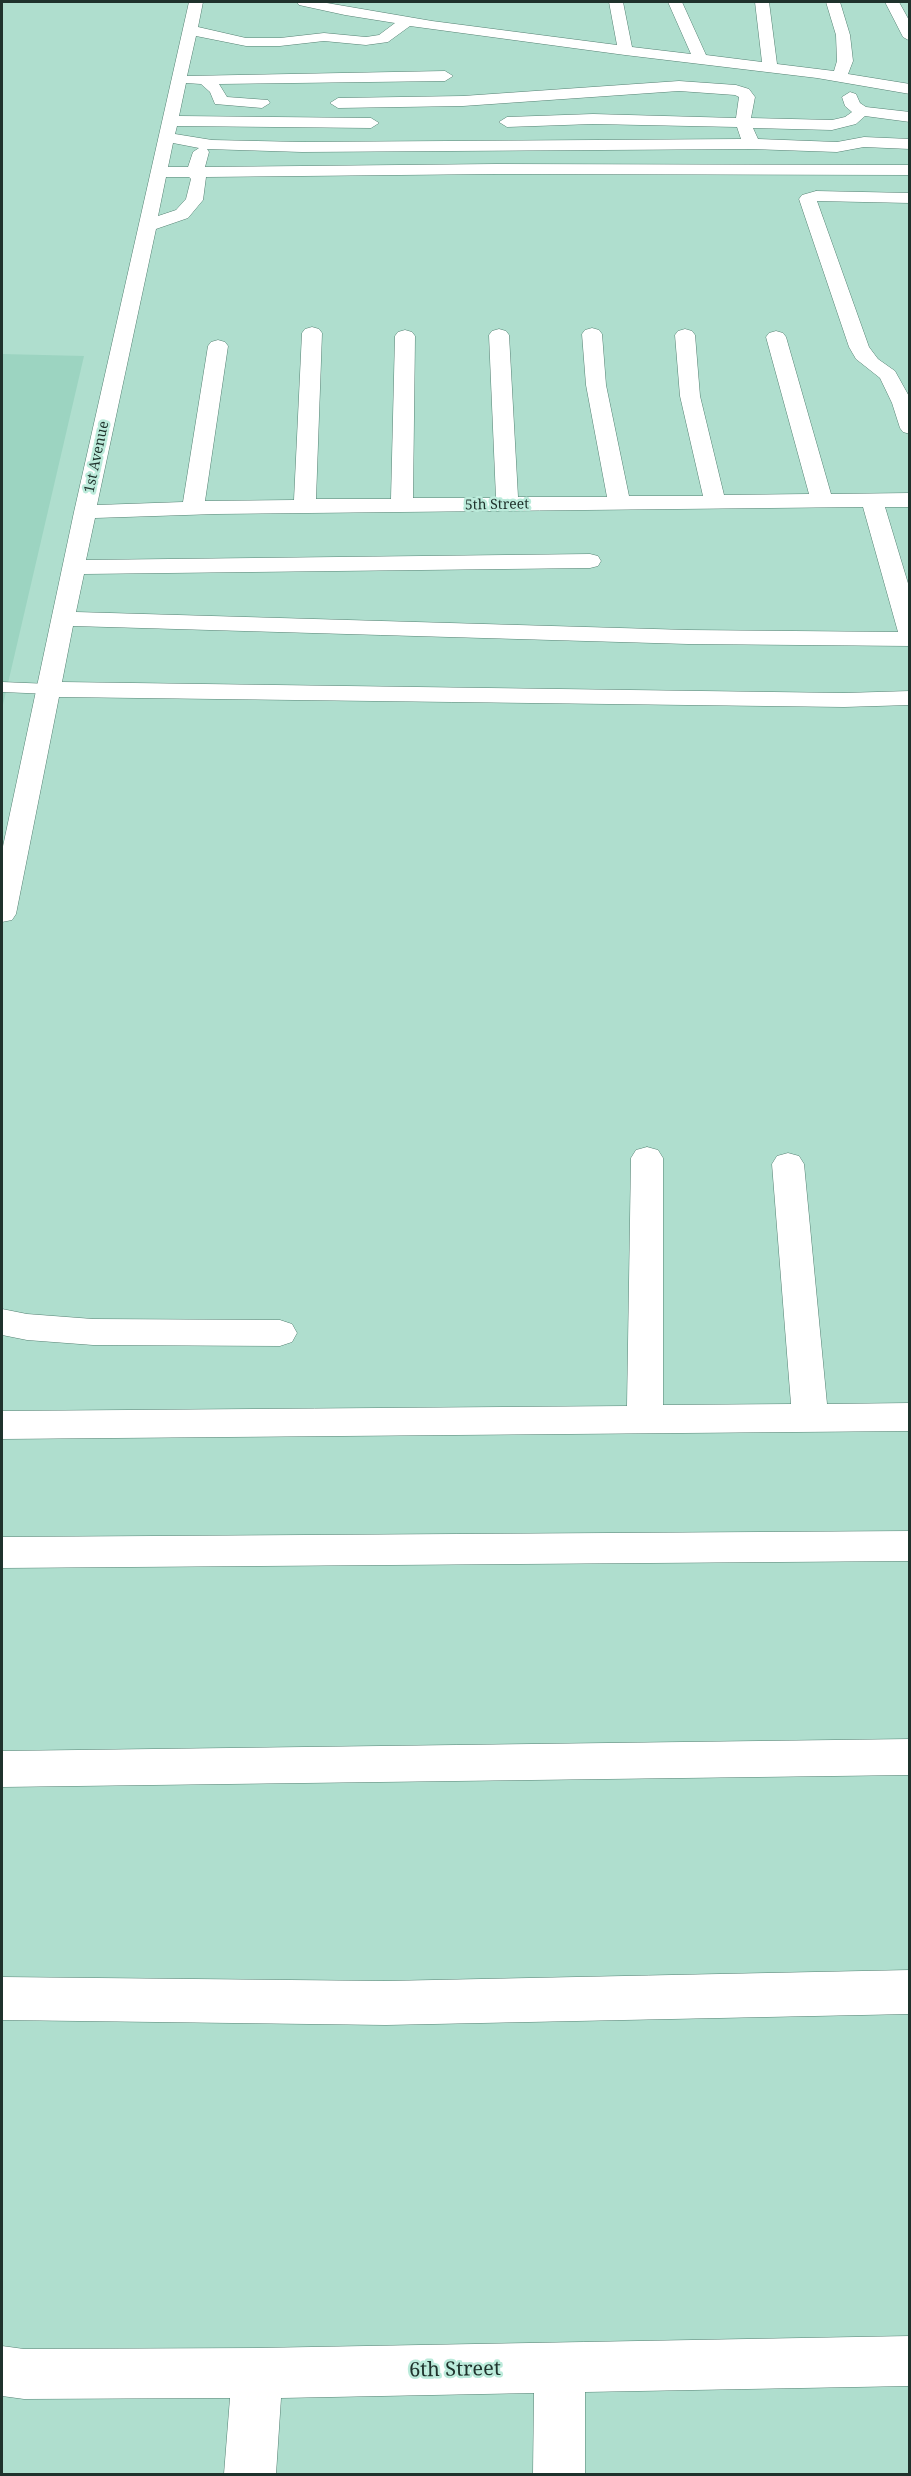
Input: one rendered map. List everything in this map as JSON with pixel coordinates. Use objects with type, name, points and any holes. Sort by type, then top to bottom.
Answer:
[{"type":"street","name":"1st Avenue","points":[[2,914],[85,512],[196,2]]},
{"type":"street","points":[[304,2],[407,21],[625,51],[845,76],[909,89]]},
{"type":"street","points":[[616,2],[625,51]]},
{"type":"street","points":[[675,2],[698,51],[699,59]]},
{"type":"street","points":[[762,2],[770,67]]},
{"type":"street","points":[[833,2],[843,35],[845,76],[853,106],[862,111],[909,117]]},
{"type":"street","points":[[892,2],[909,37]]},
{"type":"street","points":[[386,37],[407,21]]},
{"type":"street","points":[[190,30],[236,41],[261,43],[324,37],[366,40],[386,37],[407,40]]},
{"type":"street","points":[[178,81],[445,76]]},
{"type":"street","points":[[205,80],[217,90],[219,99]]},
{"type":"street","points":[[321,103],[453,102],[693,86],[736,90],[747,97],[743,121],[760,170]]},
{"type":"street","points":[[219,99],[225,102],[276,103]]},
{"type":"street","points":[[146,226],[182,214],[194,200],[199,179],[195,172],[215,104],[219,99]]},
{"type":"street","points":[[485,123],[592,119],[832,125],[845,123],[862,111]]},
{"type":"street","points":[[167,129],[210,122],[390,123]]},
{"type":"street","points":[[845,123],[853,143]]},
{"type":"street","points":[[167,129],[204,143],[219,146],[751,144],[837,147],[853,143],[909,144]]},
{"type":"street","points":[[158,172],[909,170]]},
{"type":"street","points":[[908,219],[905,198],[816,196],[808,199],[859,347],[871,363],[888,375],[902,403],[909,428]]},
{"type":"street","points":[[305,507],[312,333]]},
{"type":"street","points":[[592,334],[596,385],[619,503]]},
{"type":"street","points":[[499,335],[507,504]]},
{"type":"street","points":[[685,335],[690,396],[715,502]]},
{"type":"street","points":[[402,506],[405,336]]},
{"type":"street","points":[[776,338],[822,501]]},
{"type":"street","points":[[193,508],[218,346]]},
{"type":"street","points":[[872,500],[909,632]]},
{"type":"street","name":"5th Street","points":[[85,512],[193,508],[909,500]]},
{"type":"street","points":[[74,567],[590,561]]},
{"type":"street","points":[[63,619],[688,637],[909,639]]},
{"type":"street","points":[[50,689],[844,700],[909,698]]},
{"type":"street","points":[[645,1419],[647,1158]]},
{"type":"street","points":[[788,1164],[810,1417]]},
{"type":"street","points":[[2,1322],[27,1328],[93,1332],[280,1333]]},
{"type":"street","points":[[2,1425],[909,1417]]},
{"type":"street","points":[[2,1553],[909,1546]]},
{"type":"street","points":[[2,1769],[909,1757]]},
{"type":"street","points":[[2,1999],[386,2003],[909,1992]]},
{"type":"street","name":"6th Street","points":[[2,2372],[24,2374],[257,2373],[909,2361]]},
{"type":"street","points":[[559,2475],[560,2368]]},
{"type":"street","points":[[250,2475],[257,2373]]},
{"type":"lane","points":[[2,687],[50,689]]},
{"type":"shaded area","points":[[2,354],[84,356],[2,709]]}]
